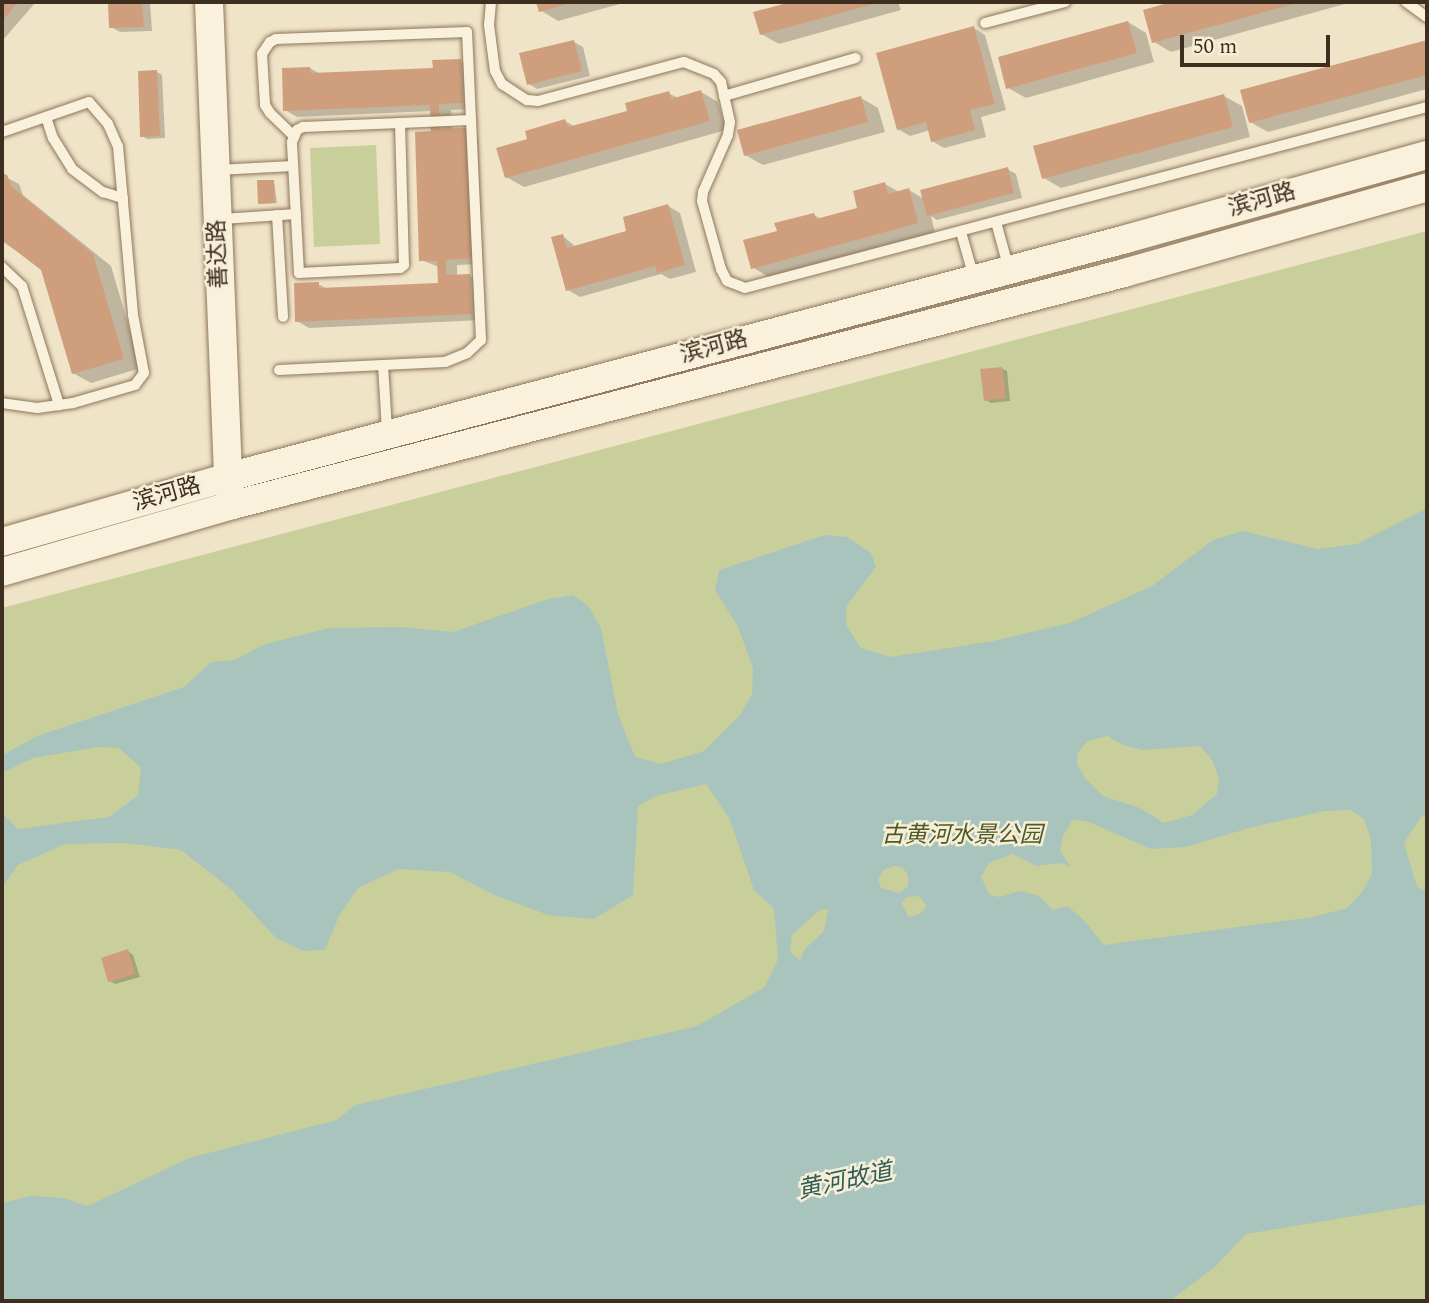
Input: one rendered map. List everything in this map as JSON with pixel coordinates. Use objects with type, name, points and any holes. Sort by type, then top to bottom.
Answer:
[{"type":"main road","name":"善达路","points":[[209,2],[228,477],[233,505]]},
{"type":"main road","name":"滨河路","points":[[2,542],[228,477],[1009,270],[1427,155]]},
{"type":"main road","name":"滨河路","points":[[2,572],[233,505],[1124,273],[1427,187]]},
{"type":"lane","points":[[491,2],[489,25],[495,71],[502,83],[527,100],[538,101],[684,62],[703,67],[721,82],[730,122],[728,135],[703,192],[702,201],[721,270],[727,281],[734,286],[759,286],[1427,107]]},
{"type":"lane","points":[[985,23],[1065,2]]},
{"type":"lane","points":[[1406,2],[1427,16]]},
{"type":"lane","points":[[279,370],[445,362],[467,353],[481,340],[467,32],[276,39],[262,54],[262,91],[270,113],[293,135],[299,273],[400,268],[404,265],[400,123]]},
{"type":"lane","points":[[724,96],[856,58]]},
{"type":"lane","points":[[2,132],[89,102],[99,110],[118,146],[133,316],[144,373],[135,385],[59,405],[37,408],[2,403]]},
{"type":"lane","points":[[46,117],[53,138],[72,169],[103,192],[123,198]]},
{"type":"lane","points":[[293,135],[303,127],[471,120]]},
{"type":"lane","points":[[216,170],[293,166]]},
{"type":"lane","points":[[218,219],[296,214]]},
{"type":"lane","points":[[278,215],[283,317]]},
{"type":"lane","points":[[996,222],[1009,270]]},
{"type":"lane","points":[[961,232],[975,279]]},
{"type":"lane","points":[[2,267],[22,286],[59,405]]},
{"type":"lane","points":[[383,365],[387,435]]},
{"type":"green space","points":[[376,145],[380,244],[314,247],[310,148]]},
{"type":"green space","name":"古黄河水景公园","points":[[1427,231],[1427,1301],[2,1301],[2,608]]},
{"type":"water","name":"黄河故道","points":[[1427,508],[1427,813],[1422,816],[1404,843],[1417,887],[1427,891],[1427,1204],[1246,1234],[1216,1266],[1170,1301],[2,1301],[2,1203],[30,1196],[63,1198],[88,1206],[189,1158],[337,1120],[355,1105],[697,1026],[765,987],[778,959],[774,909],[754,890],[730,820],[706,784],[656,796],[638,806],[633,895],[594,919],[548,915],[494,895],[450,872],[398,869],[358,888],[339,916],[325,950],[303,951],[276,938],[232,890],[181,850],[127,843],[65,844],[18,865],[2,888],[2,813],[18,829],[109,817],[138,795],[141,768],[119,748],[98,747],[33,758],[4,772],[2,778],[3,755],[37,736],[184,687],[211,662],[234,660],[265,644],[330,628],[400,627],[453,632],[548,599],[573,595],[588,606],[601,628],[618,714],[635,757],[661,764],[704,751],[740,715],[752,694],[753,668],[738,627],[715,590],[719,570],[825,535],[847,537],[871,553],[876,567],[846,607],[846,625],[861,648],[891,657],[993,641],[1070,623],[1152,586],[1213,540],[1243,531],[1318,549],[1357,544]],"holes":[[[1108,736],[1123,745],[1142,750],[1200,746],[1212,760],[1219,778],[1217,794],[1192,815],[1164,823],[1140,808],[1103,796],[1085,778],[1077,764],[1078,753],[1087,741]],[[1350,810],[1364,819],[1371,840],[1372,873],[1363,891],[1347,908],[1313,917],[1104,945],[1083,919],[1067,906],[1053,910],[1037,895],[1020,891],[1000,897],[990,895],[981,877],[989,863],[1013,854],[1036,866],[1060,863],[1071,867],[1060,850],[1063,836],[1073,819],[1089,822],[1151,849],[1185,847],[1253,827],[1325,811]],[[893,866],[902,867],[908,875],[908,886],[899,893],[881,888],[878,879],[883,870]],[[919,896],[927,906],[920,914],[909,917],[901,903],[907,897]],[[821,909],[828,910],[824,931],[804,950],[800,960],[790,952],[792,935]]]},
{"type":"building","points":[[2,2],[18,2],[2,21]]},
{"type":"building","points":[[108,2],[142,2],[144,27],[109,28]]},
{"type":"building","points":[[536,2],[571,2],[572,3],[539,12]]},
{"type":"building","points":[[791,2],[877,3],[760,35],[753,12]]},
{"type":"building","points":[[1171,2],[1297,3],[1152,43],[1143,10]]},
{"type":"building","points":[[1128,21],[1137,53],[1006,89],[998,57]]},
{"type":"building","points":[[974,26],[995,104],[970,110],[975,130],[931,142],[926,122],[897,130],[876,53]]},
{"type":"building","points":[[574,40],[582,71],[527,85],[519,53]]},
{"type":"building","points":[[1427,40],[1427,75],[1249,123],[1240,90]]},
{"type":"building","points":[[461,59],[463,103],[439,104],[440,129],[466,128],[472,258],[446,260],[446,275],[470,274],[472,314],[295,322],[294,283],[319,282],[319,288],[438,283],[437,261],[419,261],[415,132],[431,131],[430,105],[283,111],[282,68],[310,67],[311,73],[433,68],[432,60]]},
{"type":"building","points":[[157,70],[160,136],[140,137],[138,71]]},
{"type":"building","points":[[701,90],[710,121],[505,178],[496,148],[527,139],[525,131],[565,119],[568,127],[627,111],[625,103],[669,91],[671,99]]},
{"type":"building","points":[[1224,94],[1233,127],[1042,179],[1033,146]]},
{"type":"building","points":[[861,96],[868,122],[744,156],[737,130]]},
{"type":"building","points":[[1008,167],[1014,193],[927,216],[920,190]]},
{"type":"building","points":[[2,173],[7,175],[12,187],[93,254],[124,359],[72,374],[41,270],[2,240]]},
{"type":"building","points":[[257,180],[274,180],[275,203],[258,204]]},
{"type":"building","points":[[885,182],[888,194],[909,188],[918,223],[751,269],[743,240],[777,231],[774,223],[814,213],[816,219],[857,208],[853,191]]},
{"type":"building","points":[[668,204],[685,265],[657,273],[655,266],[566,291],[551,237],[563,234],[567,248],[626,231],[623,217]]},
{"type":"building","points":[[1002,367],[1006,398],[984,401],[980,369]]},
{"type":"building","points":[[128,949],[135,974],[108,982],[101,958]]}]
